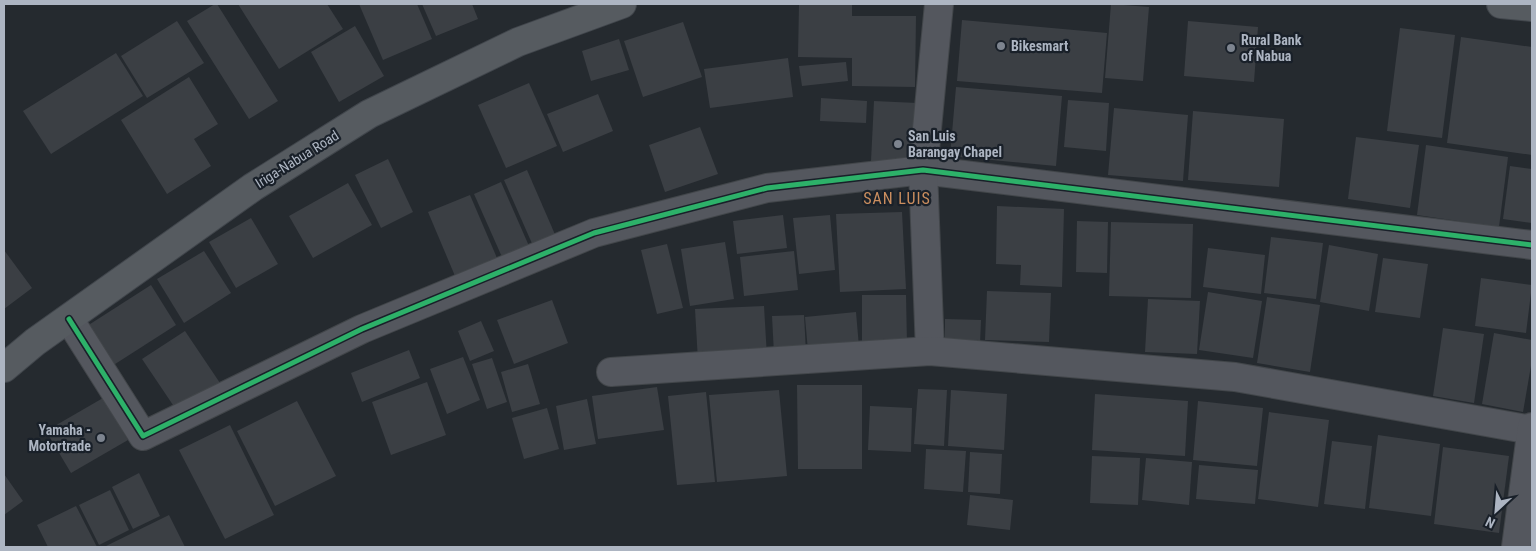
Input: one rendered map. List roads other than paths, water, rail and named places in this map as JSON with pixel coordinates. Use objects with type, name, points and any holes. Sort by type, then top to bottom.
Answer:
[{"type":"main road","name":"Iriga-Nabua Road","points":[[4,368],[35,342],[253,187],[369,114],[518,42],[622,4]]},
{"type":"main road","points":[[1501,4],[1532,6]]},
{"type":"street","points":[[930,351],[923,170],[939,4]]},
{"type":"street","points":[[69,319],[143,436],[362,329],[594,233],[768,188],[923,170],[1532,245]]},
{"type":"street","points":[[611,372],[930,351],[1235,377],[1532,429],[1516,547]]},
{"type":"place","name":"Bikesmart","points":[[1001,46]]},
{"type":"place","name":"Rural Bank of Nabua","points":[[1231,48]]},
{"type":"place","name":"San Luis Barangay Chapel","points":[[898,144]]},
{"type":"place","name":"Yamaha - Motortrade","points":[[101,438]]},
{"type":"district","name":"SAN LUIS","points":[[897,198]]}]
